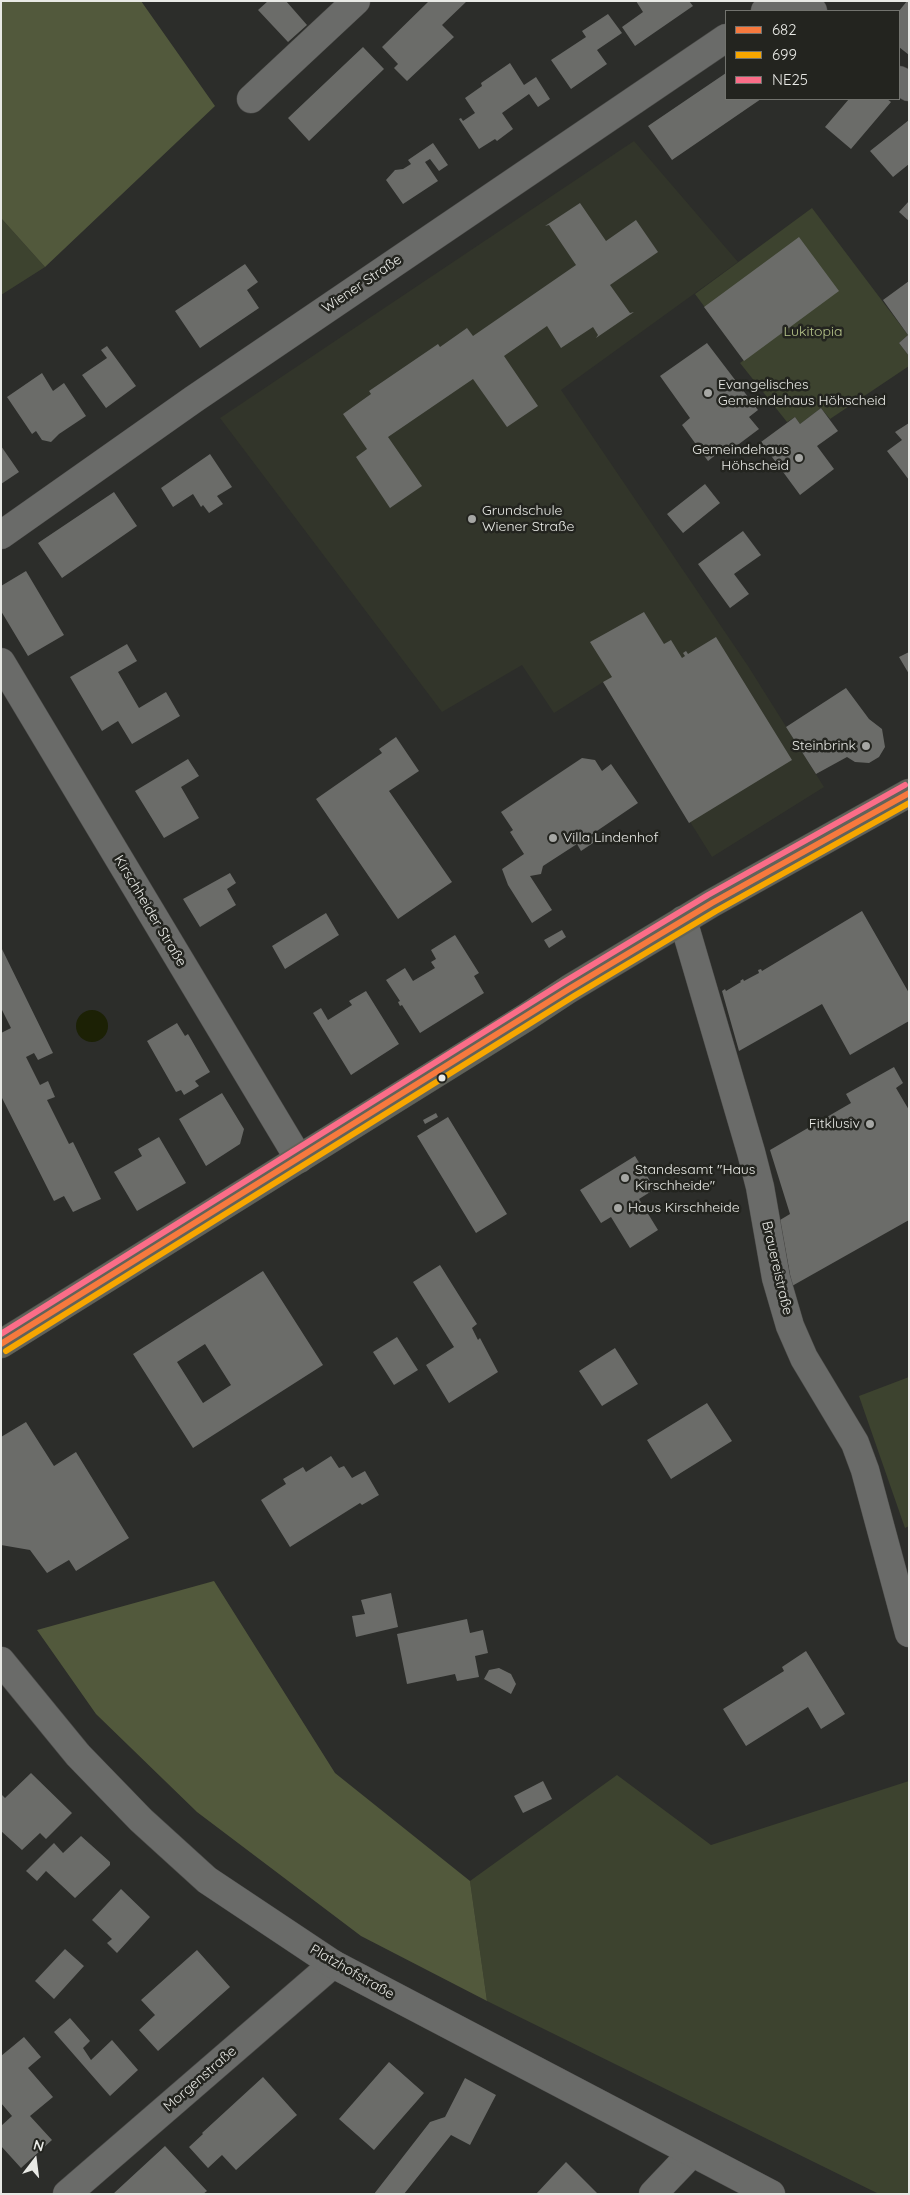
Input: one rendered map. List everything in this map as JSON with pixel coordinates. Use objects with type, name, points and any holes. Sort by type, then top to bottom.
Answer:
[{"type":"main road","points":[[1,1344],[525,1018],[569,988],[683,920],[909,793]]},
{"type":"street","points":[[251,98],[356,1]]},
{"type":"street","points":[[767,10],[780,1]]},
{"type":"street","points":[[800,1],[812,10]]},
{"type":"street","name":"Wiener Straße","points":[[1,535],[194,400],[725,39]]},
{"type":"street","name":"Kirschheider Straße","points":[[1,662],[298,1159]]},
{"type":"street","name":"Brauereistraße","points":[[683,920],[751,1152],[760,1187],[776,1278],[790,1326],[804,1358],[855,1443],[865,1470],[909,1633]]},
{"type":"street","name":"Platzhofstraße","points":[[1,1661],[78,1755],[141,1820],[207,1880],[333,1964],[771,2194]]},
{"type":"street","name":"Morgenstraße","points":[[67,2194],[333,1964]]},
{"type":"street","points":[[653,2194],[692,2154]]},
{"type":"shaded area","points":[[1,1],[141,1],[215,106],[45,267],[1,218]]},
{"type":"shaded area","name":"Grundschule Wiener Straße","points":[[634,141],[738,262],[561,390],[748,666],[824,787],[712,857],[603,682],[554,713],[522,665],[442,712],[220,418]]},
{"type":"shaded area","points":[[92,1010],[98,1011],[103,1015],[107,1020],[107,1032],[103,1037],[98,1041],[92,1042],[86,1041],[81,1037],[77,1032],[76,1026],[77,1020],[81,1015],[86,1011]]},
{"type":"shaded area","points":[[214,1581],[335,1773],[470,1881],[487,2001],[361,1936],[197,1812],[96,1714],[37,1630]]},
{"type":"green space","name":"Lukitopia","points":[[812,208],[908,335],[899,343],[909,356],[909,366],[830,419],[821,408],[800,424],[795,417],[787,422],[740,363],[744,360],[695,294]]},
{"type":"green space","points":[[1,218],[45,267],[1,295]]},
{"type":"green space","points":[[909,1377],[909,1526],[905,1528],[859,1396]]},
{"type":"green space","points":[[617,1775],[711,1845],[909,1781],[909,2194],[879,2194],[487,2001],[470,1881]]},
{"type":"building","points":[[268,1],[286,1],[307,25],[288,42],[258,10]]},
{"type":"building","points":[[429,1],[467,1],[442,25],[454,37],[407,81],[394,68],[398,64],[382,47]]},
{"type":"building","points":[[636,1],[689,1],[693,6],[635,46],[622,27],[643,12]]},
{"type":"building","points":[[907,1],[909,2],[909,55],[900,48],[900,10]]},
{"type":"building","points":[[608,14],[622,33],[597,50],[607,64],[571,89],[551,60],[586,37],[582,31]]},
{"type":"building","points":[[363,47],[384,69],[309,141],[288,118]]},
{"type":"building","points":[[510,63],[524,85],[536,77],[550,99],[538,107],[529,94],[502,113],[513,129],[497,141],[495,139],[479,149],[459,119],[461,118],[463,121],[475,113],[465,98],[482,86],[481,83]]},
{"type":"building","points":[[725,74],[725,100],[760,100],[672,160],[648,126]]},
{"type":"building","points":[[848,100],[888,100],[891,102],[851,149],[825,127]]},
{"type":"building","points":[[909,120],[909,164],[893,177],[870,151]]},
{"type":"building","points":[[433,143],[448,165],[439,171],[430,159],[425,162],[438,181],[403,204],[386,180],[395,170],[403,169],[411,164],[408,160]]},
{"type":"building","points":[[909,201],[909,221],[899,212]]},
{"type":"building","points":[[580,203],[606,241],[636,220],[658,252],[610,285],[630,313],[634,312],[596,338],[598,335],[593,327],[561,348],[547,326],[504,356],[538,406],[507,427],[473,379],[388,437],[422,486],[390,508],[356,457],[367,449],[343,414],[371,394],[369,391],[438,344],[440,347],[467,328],[473,336],[576,265],[549,225],[545,226]]},
{"type":"building","points":[[799,237],[839,291],[744,361],[704,307]]},
{"type":"building","points":[[245,264],[258,282],[247,290],[259,308],[200,348],[175,311]]},
{"type":"building","points":[[909,281],[909,356],[899,343],[908,335],[883,300]]},
{"type":"building","name":"Evangelisches Gemeindehaus Höhscheid","points":[[707,343],[758,410],[749,417],[759,429],[727,453],[723,449],[708,461],[682,425],[690,418],[660,376]]},
{"type":"building","points":[[107,346],[136,386],[106,408],[82,375],[107,358],[101,350]]},
{"type":"building","points":[[42,373],[53,391],[64,383],[86,416],[59,434],[51,442],[42,440],[36,431],[32,434],[7,397]]},
{"type":"building","name":"Gemeindehaus Höhscheid","points":[[821,408],[838,431],[817,446],[834,469],[800,495],[761,442],[795,417],[800,424]]},
{"type":"building","points":[[909,423],[909,480],[887,451],[902,440],[895,432]]},
{"type":"building","points":[[1,446],[19,472],[1,484]]},
{"type":"building","points":[[210,454],[232,487],[217,496],[223,504],[209,513],[203,505],[201,507],[193,494],[173,507],[161,488]]},
{"type":"building","points":[[705,484],[720,503],[683,533],[667,514]]},
{"type":"building","points":[[114,492],[137,526],[62,578],[38,543]]},
{"type":"building","points":[[743,531],[761,555],[734,574],[749,594],[730,608],[698,564]]},
{"type":"building","points":[[26,571],[64,635],[28,656],[1,611],[1,586]]},
{"type":"building","points":[[644,612],[664,644],[671,640],[682,658],[685,656],[683,653],[686,651],[688,654],[716,637],[792,760],[689,823],[603,682],[612,677],[590,642]]},
{"type":"building","points":[[127,644],[137,661],[118,672],[139,708],[166,692],[180,716],[132,744],[118,721],[102,731],[70,677]]},
{"type":"building","points":[[909,652],[909,674],[899,657]]},
{"type":"building","points":[[846,688],[869,719],[882,729],[885,747],[879,757],[869,763],[855,762],[847,757],[816,774],[786,727]]},
{"type":"building","points":[[396,737],[419,771],[389,791],[452,882],[398,919],[316,799],[382,753],[379,749]]},
{"type":"building","name":"Villa Lindenhof","points":[[582,758],[595,760],[602,771],[611,764],[638,803],[591,835],[596,841],[581,851],[577,844],[543,866],[541,874],[530,876],[552,910],[532,923],[508,885],[502,869],[524,854],[510,832],[513,830],[501,812]]},
{"type":"building","points":[[188,759],[199,776],[181,787],[199,818],[164,838],[135,791]]},
{"type":"building","points":[[230,873],[236,883],[227,889],[236,905],[200,927],[183,899]]},
{"type":"building","points":[[862,911],[909,993],[909,1021],[850,1055],[822,1004],[739,1051],[722,991],[725,989],[726,991],[743,979],[744,981],[759,973],[758,970],[761,969],[762,971]]},
{"type":"building","points":[[326,913],[339,935],[285,969],[272,946]]},
{"type":"building","points":[[562,930],[566,937],[549,948],[544,940]]},
{"type":"building","points":[[455,935],[479,973],[474,976],[484,993],[420,1033],[402,1005],[400,1006],[398,1002],[400,1001],[386,980],[405,968],[413,981],[435,968],[431,962],[436,959],[431,950]]},
{"type":"building","points":[[1,947],[53,1053],[38,1060],[34,1053],[26,1057],[40,1085],[48,1081],[55,1097],[47,1100],[69,1144],[73,1142],[101,1199],[73,1212],[64,1196],[54,1201],[1,1096],[1,1033],[11,1028],[1,1008]]},
{"type":"building","points":[[366,991],[399,1044],[351,1075],[313,1013],[321,1008],[328,1020],[352,1005],[349,1001]]},
{"type":"building","points":[[177,1023],[185,1036],[188,1034],[210,1072],[195,1081],[199,1086],[184,1095],[181,1090],[176,1092],[147,1041]]},
{"type":"building","points":[[894,1067],[903,1083],[896,1088],[909,1110],[909,1220],[792,1286],[780,1220],[790,1214],[770,1150],[851,1103],[846,1094]]},
{"type":"building","points":[[222,1093],[244,1129],[240,1144],[206,1166],[179,1119]]},
{"type":"building","points":[[436,1113],[438,1117],[425,1124],[423,1120]]},
{"type":"building","points":[[448,1117],[507,1214],[476,1233],[417,1136]]},
{"type":"building","points":[[159,1137],[186,1183],[137,1211],[114,1172],[142,1156],[138,1149]]},
{"type":"building","name":"Haus Kirschheide","points":[[635,1156],[655,1189],[639,1199],[658,1230],[630,1248],[611,1217],[601,1223],[580,1190]]},
{"type":"building","points":[[440,1265],[477,1324],[472,1328],[478,1340],[480,1338],[498,1372],[449,1403],[426,1365],[454,1347],[413,1282]]},
{"type":"building","points":[[263,1271],[323,1365],[193,1448],[133,1354]],"holes":[[[205,1344],[231,1385],[203,1403],[177,1362]]]},
{"type":"building","points":[[397,1337],[418,1370],[394,1385],[373,1352]]},
{"type":"building","points":[[615,1348],[638,1384],[602,1406],[579,1371]]},
{"type":"building","points":[[707,1403],[732,1441],[671,1479],[647,1440]]},
{"type":"building","points":[[26,1422],[54,1466],[76,1452],[129,1538],[76,1571],[69,1560],[47,1573],[30,1550],[1,1545],[1,1437]]},
{"type":"building","points":[[331,1456],[339,1468],[344,1466],[352,1478],[365,1471],[379,1495],[362,1505],[360,1503],[290,1547],[261,1500],[286,1484],[283,1479],[303,1467],[306,1472]]},
{"type":"building","points":[[391,1593],[398,1627],[356,1637],[352,1616],[365,1614],[361,1600]]},
{"type":"building","points":[[467,1619],[470,1633],[483,1630],[488,1653],[475,1656],[479,1677],[457,1681],[455,1674],[407,1684],[397,1634]]},
{"type":"building","points":[[806,1651],[845,1714],[821,1729],[808,1707],[746,1746],[723,1709],[784,1671],[782,1667]]},
{"type":"building","points":[[499,1668],[511,1674],[516,1684],[511,1694],[484,1679],[489,1670]]},
{"type":"building","points":[[31,1773],[72,1813],[46,1839],[40,1833],[22,1850],[1,1831],[1,1794],[5,1798]]},
{"type":"building","points":[[543,1781],[552,1799],[523,1813],[514,1796]]},
{"type":"building","points":[[81,1836],[110,1862],[110,1865],[75,1898],[46,1871],[37,1881],[26,1871],[54,1843],[63,1853]]},
{"type":"building","points":[[121,1889],[150,1917],[117,1953],[107,1943],[112,1939],[92,1920]]},
{"type":"building","points":[[65,1949],[84,1966],[54,1999],[35,1981]]},
{"type":"building","points":[[197,1950],[230,1987],[158,2051],[139,2030],[155,2015],[141,2000]]},
{"type":"building","points":[[70,2018],[90,2041],[83,2048],[91,2060],[112,2040],[138,2070],[110,2096],[54,2032]]},
{"type":"building","points":[[24,2037],[41,2057],[28,2068],[53,2097],[30,2116],[52,2140],[21,2168],[1,2146],[1,2126],[12,2116],[1,2103],[1,2056]]},
{"type":"building","points":[[389,2062],[424,2093],[374,2150],[339,2119]]},
{"type":"building","points":[[263,2077],[297,2115],[236,2170],[222,2155],[208,2168],[189,2147]]},
{"type":"building","points":[[465,2078],[496,2095],[470,2145],[451,2135],[404,2194],[374,2194],[430,2122],[445,2117]]},
{"type":"building","points":[[165,2146],[207,2191],[203,2194],[113,2194]]},
{"type":"building","points":[[566,2162],[598,2194],[536,2194]]},
{"type":"transit line","name":"NE25","points":[[1,1334],[564,982],[708,895],[905,785]]},
{"type":"transit line","name":"682","points":[[1,1344],[569,989],[712,903],[909,793]]},
{"type":"transit line","name":"699","points":[[6,1351],[574,996],[716,911],[909,803]]},
{"type":"place","name":"Evangelisches Gemeindehaus Höhscheid","points":[[708,393]]},
{"type":"place","name":"Gemeindehaus Höhscheid","points":[[799,458]]},
{"type":"place","name":"Grundschule Wiener Straße","points":[[472,519]]},
{"type":"place","name":"Steinbrink","points":[[866,746]]},
{"type":"place","name":"Villa Lindenhof","points":[[553,838]]},
{"type":"place","name":"Fitklusiv","points":[[870,1124]]},
{"type":"place","name":"Standesamt \"Haus Kirschheide\"","points":[[625,1178]]},
{"type":"place","name":"Haus Kirschheide","points":[[618,1208]]}]
